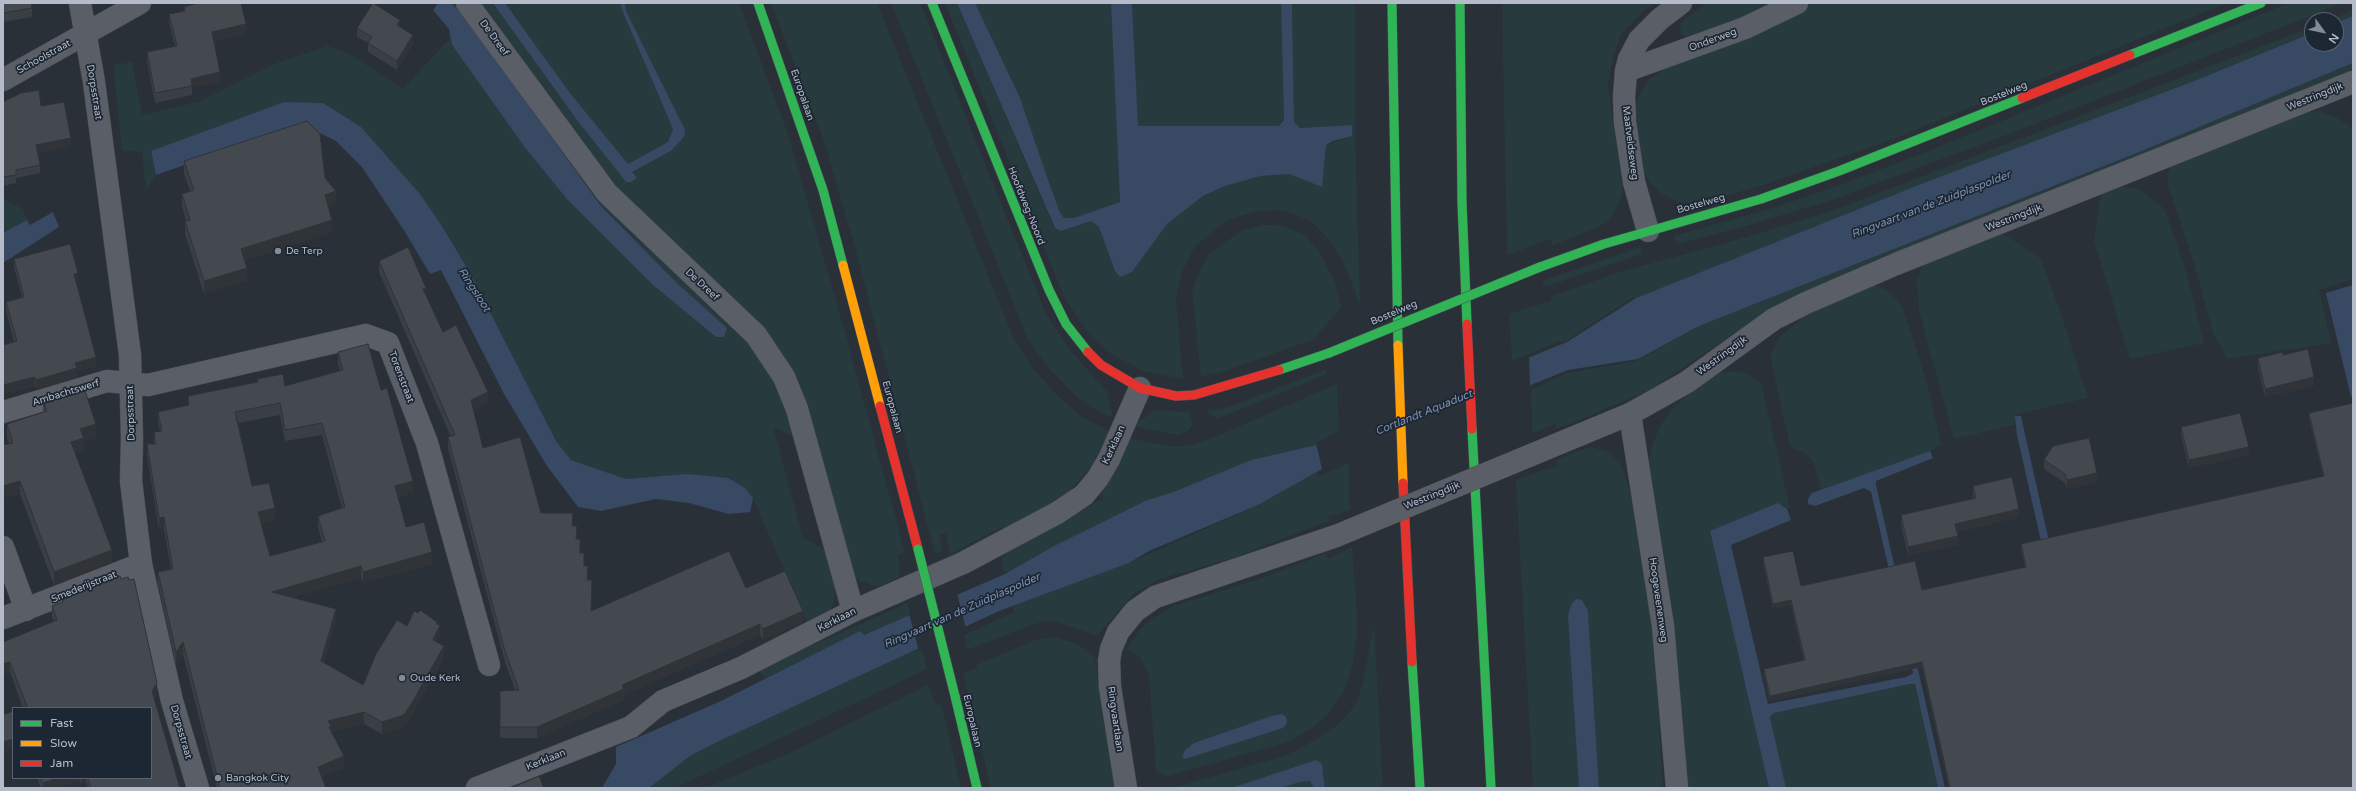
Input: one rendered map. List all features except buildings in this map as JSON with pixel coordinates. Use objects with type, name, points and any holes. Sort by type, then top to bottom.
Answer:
[{"type":"main road","name":"Europalaan","points":[[752,3],[769,35]]},
{"type":"main road","name":"Europalaan","points":[[758,3],[823,190],[918,549],[977,788]]},
{"type":"main road","name":"Hoofdweg-Noord","points":[[932,3],[1020,222],[1066,324],[1084,348],[1101,364],[1140,388]]},
{"type":"main road","points":[[1392,3],[1394,216],[1399,376],[1409,620],[1420,788]]},
{"type":"main road","points":[[1460,3],[1464,234],[1479,592],[1491,788]]},
{"type":"main road","name":"Bostelweg","points":[[1140,388],[1176,396],[1194,395],[1258,378],[1329,353],[1540,266],[1576,253],[1648,230],[1761,199],[1839,171],[2261,3]]},
{"type":"street","name":"Dorpsstraat","points":[[80,3],[84,34],[94,82],[130,355],[132,439],[131,481],[141,564],[172,702],[198,788]]},
{"type":"street","points":[[84,34],[140,3]]},
{"type":"street","name":"De Dreef","points":[[467,3],[607,193],[756,335],[784,377],[797,409],[853,611]]},
{"type":"street","name":"Maatveldseweg","points":[[1648,230],[1634,182],[1625,122],[1624,97],[1626,71],[1629,59],[1639,40],[1660,19],[1681,3]]},
{"type":"street","name":"Onderweg","points":[[1626,71],[1732,34],[1797,3]]},
{"type":"street","name":"Schoolstraat","points":[[3,80],[84,34]]},
{"type":"street","name":"Westringdijk","points":[[1111,649],[1118,632],[1135,611],[1155,597],[1336,536],[1630,414],[1687,382],[1774,319],[1806,303],[1896,264],[2353,82]]},
{"type":"street","name":"Torenstraat","points":[[130,384],[148,385],[366,335],[388,343],[427,443],[489,665]]},
{"type":"street","name":"Ambachtswerf","points":[[3,412],[107,381],[130,384]]},
{"type":"street","name":"Kerklaan","points":[[477,788],[631,727],[663,701],[741,668],[853,611],[963,562],[1057,513],[1084,495],[1098,478],[1109,459],[1140,388]]},
{"type":"street","name":"Hoogeveenenweg","points":[[1630,414],[1663,626],[1677,788]]},
{"type":"street","points":[[3,547],[26,610]]},
{"type":"street","name":"Smederijstraat","points":[[3,618],[141,564]]},
{"type":"street","name":"Ringvaartlaan","points":[[1111,649],[1110,687],[1126,788]]},
{"type":"green space","points":[[451,3],[458,3],[634,234],[751,344],[783,394],[797,438],[773,427],[803,538],[828,551],[835,581],[834,602],[824,620],[809,627],[753,498],[657,478],[626,479],[571,460],[556,441],[470,273],[442,226],[420,194],[361,127],[284,102],[151,151],[156,175],[146,189],[142,152],[122,150],[113,65],[132,62],[142,115],[198,102],[277,63],[328,46],[353,56],[403,89],[450,38],[452,45],[526,149],[567,199],[653,285],[716,337],[727,328],[678,284],[601,206],[464,16]]},
{"type":"green space","points":[[475,3],[493,3],[632,172],[671,151],[684,137],[626,11],[625,3],[739,3],[788,134],[844,329],[904,552],[898,556],[900,577],[878,587],[856,579],[851,573],[803,402],[604,179]]},
{"type":"green space","points":[[505,3],[620,3],[673,129],[668,142],[628,164],[570,93]]},
{"type":"green space","points":[[771,3],[877,3],[1014,339],[1033,368],[1054,392],[1081,417],[1109,431],[1092,466],[1067,494],[1004,532],[1002,527],[950,554],[946,534],[939,534],[943,550],[935,554],[856,251],[824,141]]},
{"type":"green space","points":[[891,3],[920,3],[1046,314],[1071,351],[1107,392],[1113,418],[1091,407],[1076,396],[1046,365],[1028,339]]},
{"type":"green space","points":[[945,3],[957,3],[1054,228],[1061,231],[1091,221],[1099,227],[1115,271],[1132,272],[1167,224],[1203,196],[1225,186],[1261,176],[1289,174],[1322,187],[1326,145],[1352,136],[1352,125],[1300,128],[1294,122],[1292,3],[1355,3],[1355,122],[1360,306],[1347,271],[1333,244],[1311,221],[1283,210],[1259,211],[1229,219],[1195,246],[1181,274],[1176,299],[1183,379],[1146,372],[1111,354],[1088,332],[1065,299]]},
{"type":"green space","points":[[975,3],[1111,3],[1120,202],[1074,218],[1064,218],[1060,213]]},
{"type":"green space","points":[[1132,3],[1281,3],[1284,120],[1279,126],[1137,126]]},
{"type":"green space","points":[[1502,3],[1655,3],[1640,14],[1621,35],[1613,58],[1608,85],[1623,190],[1618,205],[1609,220],[1599,227],[1553,245],[1550,239],[1507,255]]},
{"type":"green space","points":[[1706,3],[1777,3],[1758,12],[1689,38],[1684,36],[1680,31],[1681,22]]},
{"type":"green space","points":[[1811,3],[2227,3],[1893,139],[1766,184],[1699,204],[1679,202],[1659,192],[1649,181],[1644,171],[1635,110],[1637,100],[1648,80],[1668,67],[1790,16]]},
{"type":"green space","points":[[2289,3],[2343,3],[2320,12],[2304,12],[2304,18],[2009,134],[1832,200],[1743,227],[1676,244],[1674,236],[1773,208],[1840,185],[1926,152]]},
{"type":"green space","points":[[2353,10],[2353,16],[2344,20],[2344,14]]},
{"type":"green space","points":[[2304,30],[2304,36],[2194,81],[1926,182],[1636,298],[1634,297],[1567,340],[1559,343],[1559,341],[1512,361],[1509,314],[1551,301],[1551,297],[1616,273],[1737,240],[1837,209]]},
{"type":"green space","points":[[2353,63],[2353,74],[1803,293],[1775,306],[1651,389],[1580,420],[1555,429],[1555,424],[1532,434],[1531,390],[1567,373],[1636,361],[1699,326],[2137,153]]},
{"type":"green space","points":[[2320,111],[2349,125],[2353,131],[2353,279],[2319,290],[2331,343],[2227,359],[2213,332],[2194,263],[2169,188],[2167,175],[2170,167],[2177,162],[2303,112]]},
{"type":"green space","points":[[2124,186],[2137,189],[2147,195],[2157,204],[2159,203],[2166,213],[2184,265],[2204,343],[2130,359],[2094,240],[2100,198],[2104,193]]},
{"type":"green space","points":[[5,200],[23,209],[27,220],[3,233],[3,201]]},
{"type":"green space","points":[[1262,225],[1279,225],[1304,234],[1320,253],[1334,281],[1341,307],[1314,339],[1220,373],[1201,376],[1192,291],[1197,277],[1208,255],[1241,231]]},
{"type":"green space","points":[[1997,234],[2007,236],[2040,258],[2061,314],[2088,398],[2018,414],[2015,416],[2017,424],[1954,439],[1919,311],[1917,280],[1924,262]]},
{"type":"green space","points":[[1640,247],[1642,254],[1545,287],[1542,281]]},
{"type":"green space","points":[[1875,284],[1891,293],[1902,306],[1927,383],[1941,444],[1930,451],[1821,490],[1814,463],[1805,453],[1790,447],[1770,356],[1780,337],[1802,318],[1870,285]]},
{"type":"green space","points":[[1326,369],[1327,374],[1217,419],[1206,411],[1229,407]]},
{"type":"green space","points":[[1734,371],[1748,374],[1761,383],[1790,508],[1787,509],[1784,506],[1710,531],[1769,788],[1684,788],[1674,620],[1649,461],[1652,446],[1660,426],[1672,410],[1685,397],[1717,373]]},
{"type":"green space","points":[[1337,384],[1339,430],[1316,445],[1251,460],[1176,491],[1145,501],[1052,547],[1005,574],[1001,561],[1010,548],[1103,499],[1100,489],[1127,438],[1176,447],[1194,444],[1215,437]]},
{"type":"green space","points":[[1155,410],[1189,412],[1193,423],[1189,430],[1178,435],[1133,426]]},
{"type":"green space","points":[[1592,447],[1608,452],[1621,464],[1633,502],[1654,643],[1663,788],[1599,788],[1588,611],[1568,616],[1579,788],[1533,788],[1516,480],[1557,466],[1556,461],[1574,452]]},
{"type":"green space","points":[[1349,463],[1350,510],[1327,517],[1328,521],[1236,557],[1160,579],[1134,593],[1097,636],[1054,621],[1037,623],[967,650],[964,635],[1014,612],[1012,606],[1129,563],[1260,504],[1317,472],[1318,477]]},
{"type":"green space","points":[[1352,547],[1358,626],[1353,663],[1345,689],[1327,715],[1311,729],[1287,742],[1168,776],[1156,772],[1149,675],[1139,656],[1127,649],[1138,632],[1145,624],[1173,606],[1260,579],[1326,553],[1328,559]]},
{"type":"green space","points":[[908,603],[911,616],[864,635],[860,631],[764,679],[759,669]]},
{"type":"green space","points":[[1374,624],[1383,788],[1325,788],[1324,773],[1315,760],[1231,788],[1172,788],[1284,756],[1302,748],[1336,726],[1349,713],[1357,701],[1363,683]]},
{"type":"green space","points":[[1052,637],[1078,644],[1094,657],[1118,788],[991,788],[963,673],[976,668],[978,675],[976,665],[1035,640]]},
{"type":"green space","points":[[922,647],[927,669],[675,788],[649,788],[690,756],[714,743]]},
{"type":"green space","points":[[1915,684],[1938,788],[1786,788],[1770,717],[1774,713],[1904,685]]},
{"type":"green space","points":[[928,685],[935,703],[942,706],[961,788],[705,788],[790,753]]},
{"type":"green space","points":[[1310,781],[1314,788],[1281,788],[1300,782]]},
{"type":"water","points":[[438,3],[451,3],[464,16],[601,206],[678,284],[727,328],[724,337],[716,337],[653,285],[567,199],[526,149],[452,45],[449,29],[433,10]]},
{"type":"water","points":[[493,3],[505,3],[570,93],[628,164],[668,142],[673,129],[623,12],[620,3],[625,3],[626,11],[685,130],[684,137],[671,151],[632,172],[637,178],[631,182],[626,182],[577,120]]},
{"type":"water","points":[[957,3],[975,3],[1020,98],[1060,213],[1064,218],[1074,218],[1120,202],[1111,3],[1132,3],[1138,126],[1279,126],[1284,120],[1281,3],[1292,3],[1294,122],[1300,128],[1352,125],[1352,136],[1333,141],[1326,145],[1322,187],[1289,174],[1261,176],[1225,186],[1203,196],[1167,224],[1132,272],[1120,277],[1115,271],[1099,227],[1091,221],[1061,231],[1055,228]]},
{"type":"water","points":[[2353,16],[2353,63],[2137,153],[1699,326],[1638,359],[1568,370],[1322,469],[1260,504],[1149,551],[1129,563],[999,611],[715,743],[690,756],[649,788],[602,788],[616,764],[616,747],[721,701],[860,631],[864,635],[1005,574],[1052,547],[1145,501],[1176,491],[1251,460],[1316,445],[1567,342],[1636,298],[1926,182],[2194,81],[2304,36],[2304,52],[2344,52],[2344,20]]},
{"type":"water","name":"Ringsloot","points":[[284,102],[323,103],[361,127],[420,194],[442,226],[470,273],[556,441],[571,460],[626,479],[688,474],[728,478],[745,488],[753,498],[750,512],[729,514],[689,503],[656,499],[601,511],[578,507],[547,466],[504,394],[441,270],[430,274],[405,232],[362,167],[336,141],[309,128],[285,130],[156,175],[151,151]]},
{"type":"water","points":[[53,212],[59,227],[3,263],[3,233],[27,220],[30,225]]},
{"type":"water","points":[[2353,285],[2353,396],[2351,397],[2326,293]]},
{"type":"water","points":[[2015,416],[2021,416],[2104,788],[2097,788],[2017,435]]},
{"type":"water","points":[[1930,451],[1933,458],[1876,481],[1876,485],[1945,788],[1938,788],[1915,684],[1910,684],[1774,713],[1770,717],[1786,788],[1769,788],[1710,531],[1778,503],[1787,509],[1791,520],[1731,545],[1768,704],[1906,677],[1913,673],[1871,492],[1864,488],[1815,506],[1808,504],[1808,499],[1812,493]]},
{"type":"water","points":[[1576,599],[1582,600],[1588,611],[1599,788],[1579,788],[1568,616],[1571,605]]},
{"type":"water","points":[[1282,714],[1286,717],[1287,723],[1283,728],[1185,759],[1182,758],[1185,750],[1194,743],[1272,716]]},
{"type":"water","points":[[1316,760],[1322,764],[1325,788],[1314,788],[1310,781],[1300,782],[1281,788],[1231,788]]},
{"type":"pier","points":[[1529,356],[1530,388],[1323,471],[1316,443]]},
{"type":"pier","points":[[957,593],[966,629],[919,651],[909,614]]},
{"type":"traffic: fast","points":[[758,3],[823,190],[843,265]]},
{"type":"traffic: fast","points":[[932,3],[1049,290],[1066,324],[1088,352]]},
{"type":"traffic: fast","points":[[1392,3],[1398,345]]},
{"type":"traffic: fast","points":[[1460,3],[1462,203],[1467,324]]},
{"type":"traffic: fast","points":[[2130,55],[2261,3]]},
{"type":"traffic: fast","points":[[1540,267],[1604,244],[1761,199],[1839,171],[2022,98]]},
{"type":"traffic: fast","points":[[1329,353],[1540,267]]},
{"type":"traffic: fast","points":[[1279,370],[1329,353]]},
{"type":"traffic: fast","points":[[1472,429],[1491,788]]},
{"type":"traffic: fast","points":[[918,549],[955,696]]},
{"type":"traffic: fast","points":[[1412,662],[1420,788]]},
{"type":"traffic: fast","points":[[955,696],[977,788]]},
{"type":"traffic: slow","points":[[843,265],[880,406]]},
{"type":"traffic: slow","points":[[1398,345],[1403,483]]},
{"type":"traffic: jam","points":[[2022,98],[2130,55]]},
{"type":"traffic: jam","points":[[1467,324],[1472,429]]},
{"type":"traffic: jam","points":[[1088,352],[1101,365],[1140,388],[1176,396],[1194,395],[1279,370]]},
{"type":"traffic: jam","points":[[880,406],[918,549]]},
{"type":"traffic: jam","points":[[1403,483],[1412,662]]},
{"type":"place","name":"De Terp","points":[[278,251]]},
{"type":"place","name":"Oude Kerk","points":[[402,678]]},
{"type":"place","name":"Bangkok City","points":[[218,778]]},
{"type":"water label","name":"Ringvaart van de Zuidplaspolder","points":[[1931,205]]},
{"type":"water label","name":"Cortlandt Aquaduct","points":[[1424,413]]},
{"type":"water label","name":"Ringvaart van de Zuidplaspolder","points":[[962,611]]}]
